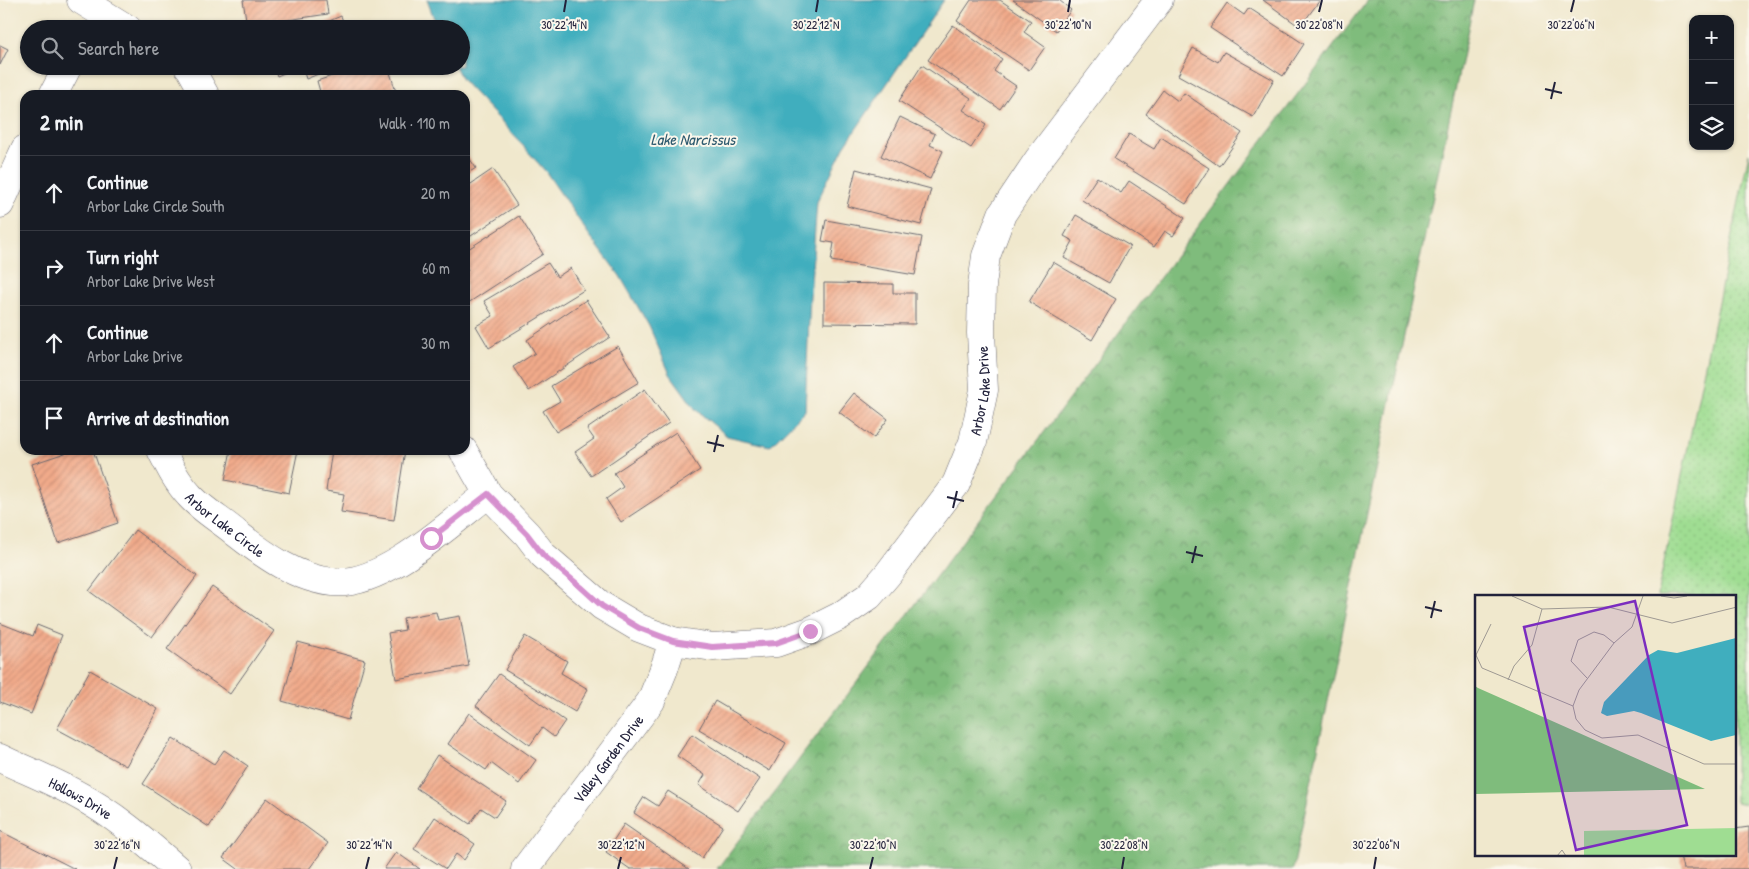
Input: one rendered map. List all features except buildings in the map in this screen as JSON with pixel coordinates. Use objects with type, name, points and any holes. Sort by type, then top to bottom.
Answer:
[{"type":"street","name":"Arbor Lake Drive","points":[[466,455],[488,494],[527,534],[543,555],[602,606],[639,628],[673,641],[712,647],[776,643],[810,631],[840,616],[869,596],[888,574],[956,484],[973,442],[984,390],[981,333],[982,285],[986,256],[1002,214],[1038,160],[1159,0]]},
{"type":"street","points":[[96,11],[112,20]]},
{"type":"street","points":[[56,90],[63,75]]},
{"type":"street","points":[[194,75],[202,90]]},
{"type":"street","points":[[0,204],[20,160]]},
{"type":"street","name":"Arbor Lake Circle","points":[[163,455],[169,468],[190,496],[248,542],[290,570],[308,577],[333,582],[351,581],[390,568],[488,494]]},
{"type":"street","name":"Valley Garden Drive","points":[[525,869],[651,700],[673,641]]},
{"type":"street","name":"Hollows Drive","points":[[0,758],[77,794],[132,832],[177,869]]},
{"type":"green space","points":[[1368,0],[1474,0],[1293,869],[717,869]]},
{"type":"green space","points":[[1749,153],[1749,805],[1736,802],[1736,595],[1657,595]]},
{"type":"water","name":"Lake Narcissus","points":[[427,0],[944,0],[844,147],[817,202],[810,296],[805,411],[770,446],[727,436],[696,410],[670,374],[649,326],[620,276],[546,172],[462,80],[460,75],[470,75],[470,20],[435,20]]},
{"type":"route","points":[[431,538],[488,494],[527,534],[543,555],[602,606],[639,628],[673,641],[712,647],[776,643],[810,631]]}]
